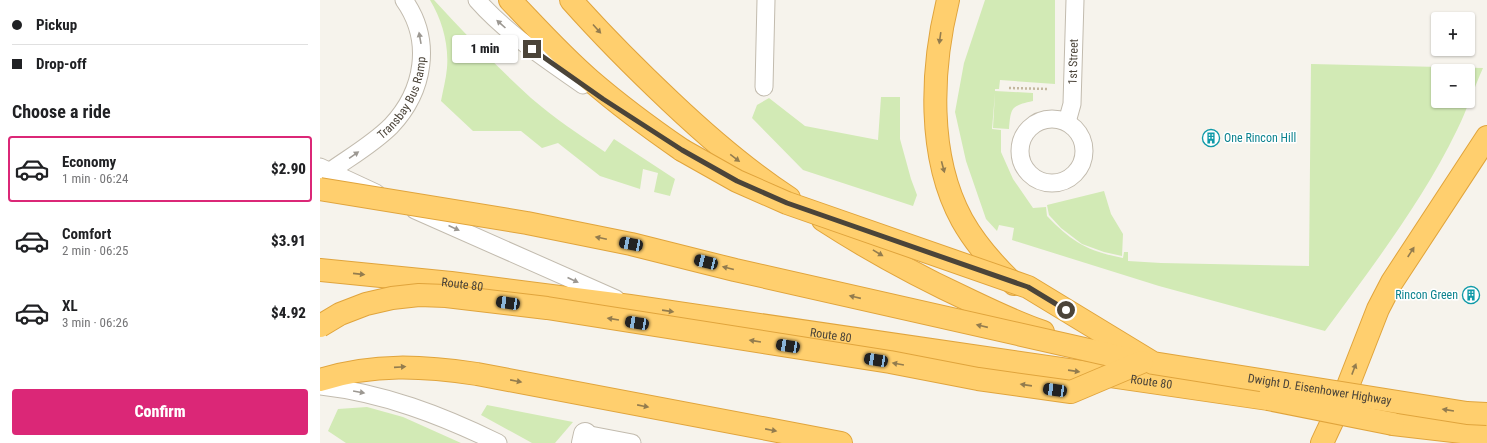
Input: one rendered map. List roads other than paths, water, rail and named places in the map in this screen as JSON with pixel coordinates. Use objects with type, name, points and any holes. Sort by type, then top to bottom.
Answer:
[{"type":"highway","points":[[510,0],[547,39],[589,79],[634,115],[682,150],[737,181],[787,203],[1028,287],[1148,363]]},
{"type":"highway","points":[[571,0],[604,37],[640,73],[726,151],[776,190],[894,263],[1022,325],[1146,368],[1209,386],[1268,399]]},
{"type":"highway","points":[[948,0],[940,39],[935,93],[936,124],[941,158],[949,188],[962,220],[993,264],[1018,288],[1043,307],[1106,341],[1186,373],[1268,399]]},
{"type":"highway","points":[[1322,443],[1344,396],[1378,309],[1392,282],[1487,137]]},
{"type":"highway","name":"Route 80","points":[[322,175],[519,222],[631,244],[743,272],[1148,363]]},
{"type":"highway","name":"Route 80","points":[[320,270],[450,283],[630,306],[1268,399]]},
{"type":"highway","points":[[320,326],[340,314],[366,304],[392,298],[419,295],[446,296],[547,308],[883,361],[978,379],[1071,392],[1148,363]]},
{"type":"highway","name":"Dwight D. Eisenhower Highway","points":[[1148,363],[1467,414],[1487,414]]},
{"type":"highway","points":[[320,380],[372,369],[406,366],[440,369],[477,374],[841,443]]},
{"type":"highway","name":"Dwight D. Eisenhower Highway","points":[[1268,399],[1393,424],[1487,435]]},
{"type":"lane","name":"Transbay Bus Ramp","points":[[322,175],[380,136],[390,127],[408,105],[419,79],[422,50],[419,32],[414,18],[404,0]]},
{"type":"lane","points":[[477,0],[500,24],[521,40],[603,99],[682,150]]},
{"type":"lane","points":[[764,87],[766,0]]},
{"type":"lane","name":"1st Street","points":[[1067,122],[1072,104],[1075,0]]},
{"type":"lane","points":[[322,175],[630,306]]},
{"type":"lane","points":[[320,386],[366,394],[400,403],[434,414],[498,443]]},
{"type":"lane","points":[[584,438],[632,443]]},
{"type":"place","name":"One Rincon Hill","points":[[1211,138]]},
{"type":"place","name":"Rincon Green","points":[[1471,295]]}]
